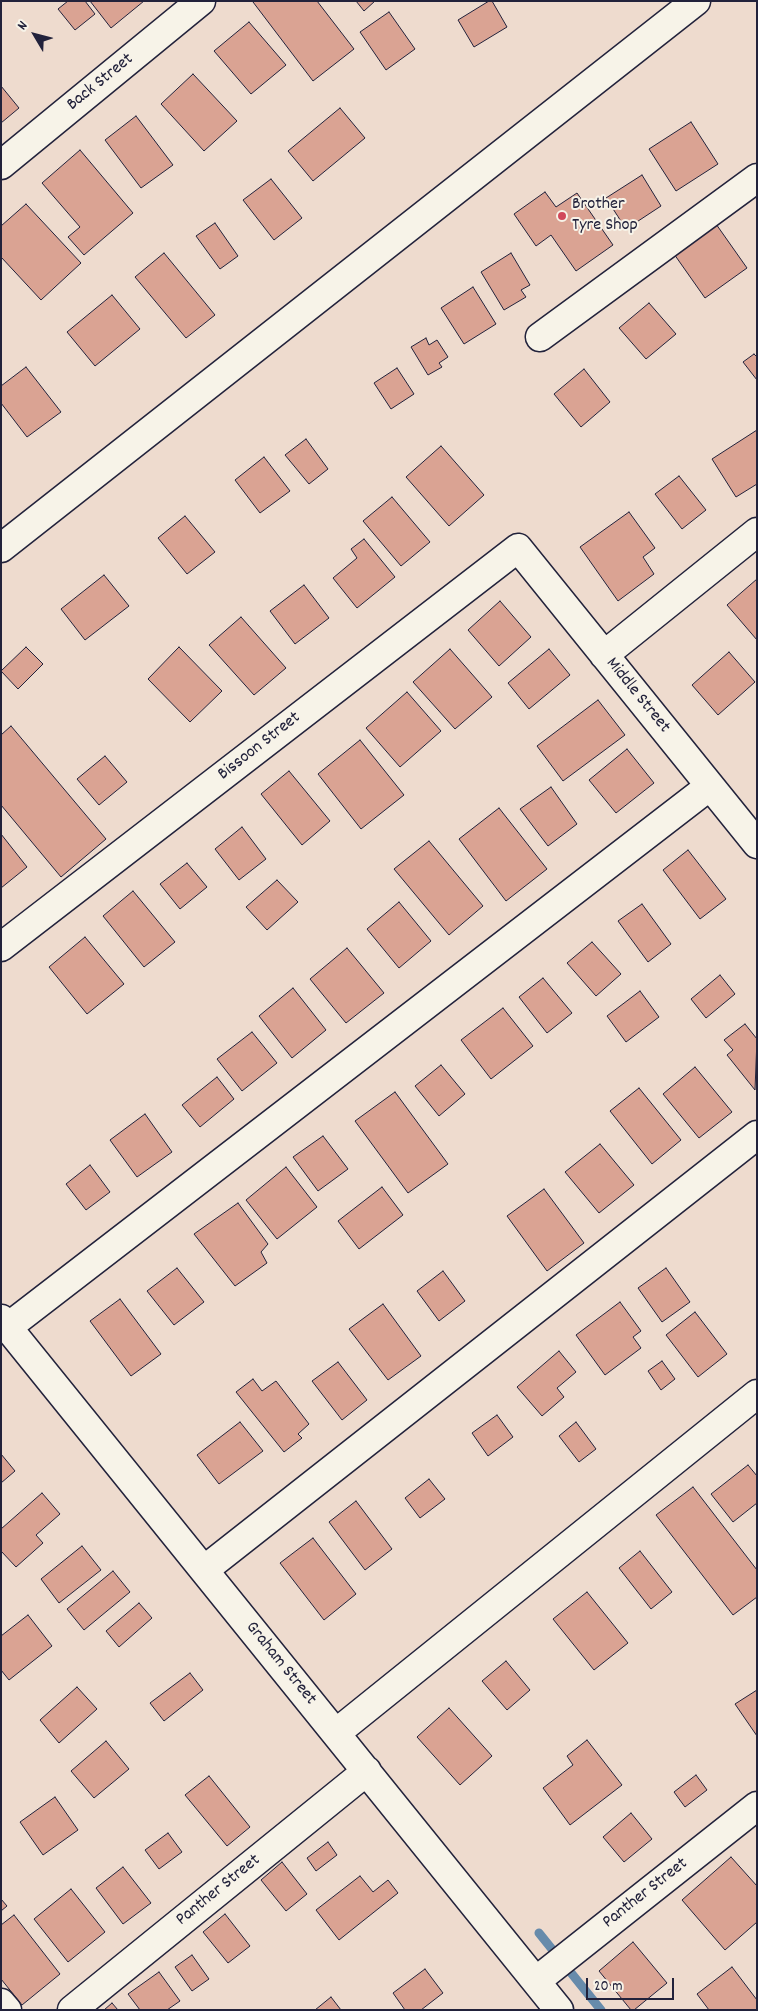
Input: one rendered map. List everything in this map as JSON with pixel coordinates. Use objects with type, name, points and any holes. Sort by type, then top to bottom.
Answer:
[{"type":"street","name":"Back Street","points":[[1,165],[201,1]]},
{"type":"street","points":[[1,548],[696,1]]},
{"type":"street","points":[[540,337],[757,178]]},
{"type":"street","points":[[604,655],[757,532]]},
{"type":"street","name":"Middle Street","points":[[518,548],[757,844]]},
{"type":"street","name":"Bissoon Street","points":[[1,947],[518,548]]},
{"type":"street","points":[[5,1323],[710,786]]},
{"type":"street","points":[[204,1570],[757,1134]]},
{"type":"street","name":"Graham Street","points":[[5,1323],[559,2010]]},
{"type":"street","points":[[336,1733],[757,1394]]},
{"type":"street","name":"Panther Street","points":[[72,2010],[367,1771]]},
{"type":"street","name":"Panther Street","points":[[536,1981],[757,1806]]},
{"type":"street","points":[[1,2003],[7,2010]]},
{"type":"building","points":[[68,1],[85,1],[95,14],[75,30],[58,9]]},
{"type":"building","points":[[90,1],[144,1],[111,28]]},
{"type":"building","points":[[317,1],[354,49],[313,81],[253,2]]},
{"type":"building","points":[[356,1],[375,1],[364,11]]},
{"type":"building","points":[[492,1],[507,27],[474,47],[458,20]]},
{"type":"building","points":[[389,12],[415,49],[386,70],[360,32]]},
{"type":"building","points":[[249,22],[286,65],[251,94],[214,51]]},
{"type":"building","points":[[193,74],[237,121],[204,151],[161,104]]},
{"type":"building","points":[[1,86],[19,108],[1,123]]},
{"type":"building","points":[[340,108],[365,138],[313,181],[288,151]]},
{"type":"building","points":[[136,116],[173,165],[141,188],[105,140]]},
{"type":"building","points":[[691,122],[718,164],[676,191],[649,149]]},
{"type":"building","points":[[80,150],[133,213],[84,255],[68,237],[80,227],[42,183]]},
{"type":"building","points":[[642,175],[661,206],[626,229],[606,198]]},
{"type":"building","points":[[271,179],[302,218],[274,240],[243,200]]},
{"type":"building","points":[[545,192],[556,207],[577,193],[613,245],[576,271],[551,235],[536,246],[514,214]]},
{"type":"building","points":[[26,204],[81,263],[41,300],[1,257],[1,226]]},
{"type":"building","points":[[215,223],[238,256],[220,269],[196,236]]},
{"type":"building","points":[[716,224],[747,268],[705,298],[674,254]]},
{"type":"building","points":[[164,253],[215,315],[186,338],[135,277]]},
{"type":"building","points":[[511,253],[530,285],[521,290],[526,297],[504,310],[481,272]]},
{"type":"building","points":[[473,287],[496,324],[464,344],[441,308]]},
{"type":"building","points":[[112,295],[140,329],[95,366],[67,332]]},
{"type":"building","points":[[649,303],[676,334],[646,359],[619,328]]},
{"type":"building","points":[[426,338],[429,345],[437,340],[448,357],[439,363],[442,367],[428,375],[411,347]]},
{"type":"building","points":[[754,354],[757,357],[757,380],[743,362]]},
{"type":"building","points":[[26,367],[61,412],[27,437],[1,403],[1,386]]},
{"type":"building","points":[[397,368],[414,394],[391,409],[374,383]]},
{"type":"building","points":[[584,369],[610,402],[581,427],[554,394]]},
{"type":"building","points":[[757,430],[757,484],[736,497],[712,459]]},
{"type":"building","points":[[306,439],[328,469],[309,484],[285,455]]},
{"type":"building","points":[[441,446],[484,495],[449,526],[406,477]]},
{"type":"building","points":[[264,457],[290,491],[260,513],[235,480]]},
{"type":"building","points":[[679,476],[706,510],[682,529],[655,494]]},
{"type":"building","points":[[392,497],[430,542],[401,566],[363,521]]},
{"type":"building","points":[[629,512],[655,548],[643,557],[654,574],[618,601],[580,547]]},
{"type":"building","points":[[185,516],[215,552],[187,574],[158,538]]},
{"type":"building","points":[[364,539],[395,577],[357,608],[333,578],[357,558],[351,549]]},
{"type":"building","points":[[104,575],[129,606],[85,640],[61,609]]},
{"type":"building","points":[[757,579],[757,640],[727,605]]},
{"type":"building","points":[[304,585],[329,618],[295,644],[270,611]]},
{"type":"building","points":[[500,601],[531,637],[499,666],[468,630]]},
{"type":"building","points":[[241,617],[286,668],[254,695],[209,645]]},
{"type":"building","points":[[26,647],[43,664],[18,689],[1,671]]},
{"type":"building","points":[[179,647],[222,691],[190,722],[148,679]]},
{"type":"building","points":[[450,649],[492,697],[455,729],[413,682]]},
{"type":"building","points":[[549,649],[570,675],[529,709],[508,683]]},
{"type":"building","points":[[729,652],[755,682],[718,715],[692,685]]},
{"type":"building","points":[[407,692],[441,731],[400,767],[366,728]]},
{"type":"building","points":[[598,700],[625,735],[563,781],[537,746]]},
{"type":"building","points":[[11,726],[106,839],[61,877],[1,805],[1,735]]},
{"type":"building","points":[[360,740],[404,795],[361,829],[318,774]]},
{"type":"building","points":[[627,749],[654,783],[616,813],[589,780]]},
{"type":"building","points":[[105,756],[127,782],[99,805],[77,779]]},
{"type":"building","points":[[289,771],[330,821],[302,845],[261,794]]},
{"type":"building","points":[[551,787],[577,824],[548,846],[520,809]]},
{"type":"building","points":[[499,808],[547,869],[506,901],[459,839]]},
{"type":"building","points":[[242,827],[266,859],[239,880],[215,849]]},
{"type":"building","points":[[1,834],[27,867],[1,888]]},
{"type":"building","points":[[429,841],[483,906],[449,935],[394,869]]},
{"type":"building","points":[[688,850],[726,899],[700,919],[663,870]]},
{"type":"building","points":[[187,863],[207,887],[180,909],[160,884]]},
{"type":"building","points":[[277,880],[298,902],[267,930],[246,907]]},
{"type":"building","points":[[133,891],[175,942],[144,967],[103,916]]},
{"type":"building","points":[[399,902],[431,941],[399,968],[367,929]]},
{"type":"building","points":[[642,904],[671,944],[648,962],[618,921]]},
{"type":"building","points":[[85,937],[124,984],[87,1014],[49,967]]},
{"type":"building","points":[[592,942],[621,974],[596,996],[567,963]]},
{"type":"building","points":[[347,948],[384,993],[346,1023],[310,979]]},
{"type":"building","points":[[720,975],[735,994],[706,1018],[691,999]]},
{"type":"building","points":[[543,978],[572,1013],[547,1033],[519,997]]},
{"type":"building","points":[[293,988],[326,1030],[292,1058],[259,1016]]},
{"type":"building","points":[[640,991],[659,1017],[626,1042],[607,1016]]},
{"type":"building","points":[[503,1008],[533,1046],[491,1079],[461,1040]]},
{"type":"building","points":[[745,1024],[757,1039],[755,1090],[727,1055],[733,1050],[724,1040]]},
{"type":"building","points":[[252,1032],[277,1063],[242,1091],[217,1059]]},
{"type":"building","points":[[441,1065],[465,1094],[439,1116],[415,1086]]},
{"type":"building","points":[[695,1067],[732,1112],[699,1138],[663,1094]]},
{"type":"building","points":[[217,1077],[234,1099],[200,1127],[182,1105]]},
{"type":"building","points":[[639,1088],[681,1140],[652,1164],[610,1111]]},
{"type":"building","points":[[395,1092],[448,1164],[408,1193],[355,1121]]},
{"type":"building","points":[[145,1114],[172,1152],[137,1177],[110,1140]]},
{"type":"building","points":[[323,1136],[348,1169],[318,1191],[293,1157]]},
{"type":"building","points":[[600,1144],[634,1185],[599,1213],[565,1172]]},
{"type":"building","points":[[90,1165],[110,1192],[86,1210],[66,1184]]},
{"type":"building","points":[[286,1167],[317,1207],[277,1239],[246,1200]]},
{"type":"building","points":[[382,1187],[403,1215],[359,1249],[338,1221]]},
{"type":"building","points":[[544,1189],[584,1243],[547,1271],[507,1216]]},
{"type":"building","points":[[238,1203],[268,1244],[261,1252],[267,1263],[235,1286],[194,1234]]},
{"type":"building","points":[[177,1268],[204,1302],[174,1325],[147,1291]]},
{"type":"building","points":[[666,1268],[690,1302],[662,1322],[638,1288]]},
{"type":"building","points":[[443,1271],[465,1301],[439,1321],[417,1291]]},
{"type":"building","points":[[120,1299],[161,1354],[131,1376],[90,1321]]},
{"type":"building","points":[[620,1302],[641,1331],[633,1337],[641,1348],[605,1375],[576,1335]]},
{"type":"building","points":[[383,1304],[421,1356],[388,1380],[349,1329]]},
{"type":"building","points":[[695,1312],[727,1354],[698,1377],[666,1335]]},
{"type":"building","points":[[559,1351],[576,1372],[557,1388],[564,1397],[542,1416],[517,1387]]},
{"type":"building","points":[[662,1361],[675,1379],[661,1390],[648,1371]]},
{"type":"building","points":[[338,1362],[367,1400],[342,1420],[312,1381]]},
{"type":"building","points":[[253,1379],[262,1391],[276,1381],[309,1424],[298,1434],[302,1438],[284,1452],[236,1392]]},
{"type":"building","points":[[497,1415],[513,1437],[488,1456],[472,1433]]},
{"type":"building","points":[[240,1422],[263,1451],[219,1484],[197,1455]]},
{"type":"building","points":[[576,1422],[596,1449],[579,1462],[559,1436]]},
{"type":"building","points":[[1,1454],[15,1471],[1,1483]]},
{"type":"building","points":[[748,1465],[757,1476],[757,1503],[733,1522],[711,1494]]},
{"type":"building","points":[[429,1479],[445,1499],[420,1518],[405,1498]]},
{"type":"building","points":[[693,1487],[757,1570],[757,1597],[733,1615],[656,1515]]},
{"type":"building","points":[[42,1493],[60,1514],[36,1535],[43,1543],[16,1567],[1,1551],[1,1529]]},
{"type":"building","points":[[356,1501],[392,1549],[365,1570],[329,1522]]},
{"type":"building","points":[[313,1538],[356,1594],[324,1620],[280,1563]]},
{"type":"building","points":[[82,1546],[101,1570],[59,1603],[41,1579]]},
{"type":"building","points":[[640,1551],[672,1592],[651,1609],[619,1568]]},
{"type":"building","points":[[113,1571],[130,1592],[84,1630],[67,1609]]},
{"type":"building","points":[[587,1592],[628,1643],[594,1670],[553,1619]]},
{"type":"building","points":[[139,1603],[152,1618],[119,1647],[106,1631]]},
{"type":"building","points":[[28,1615],[52,1646],[9,1680],[1,1670],[1,1636]]},
{"type":"building","points":[[506,1661],[530,1690],[507,1710],[482,1681]]},
{"type":"building","points":[[190,1673],[203,1690],[164,1721],[150,1703]]},
{"type":"building","points":[[77,1687],[97,1709],[59,1743],[40,1720]]},
{"type":"building","points":[[757,1690],[757,1736],[735,1704]]},
{"type":"building","points":[[449,1708],[492,1756],[460,1785],[417,1737]]},
{"type":"building","points":[[587,1740],[622,1785],[570,1825],[543,1788],[573,1765],[567,1756]]},
{"type":"building","points":[[106,1741],[129,1769],[94,1798],[71,1771]]},
{"type":"building","points":[[696,1775],[707,1790],[685,1807],[674,1792]]},
{"type":"building","points":[[209,1776],[250,1827],[227,1846],[185,1795]]},
{"type":"building","points":[[55,1797],[78,1830],[43,1855],[20,1822]]},
{"type":"building","points":[[631,1813],[652,1839],[624,1862],[603,1837]]},
{"type":"building","points":[[168,1833],[182,1852],[159,1869],[145,1850]]},
{"type":"building","points":[[328,1842],[337,1855],[316,1871],[307,1858]]},
{"type":"building","points":[[731,1857],[757,1886],[757,1922],[725,1950],[682,1900]]},
{"type":"building","points":[[282,1862],[307,1894],[286,1911],[261,1880]]},
{"type":"building","points":[[123,1867],[151,1903],[123,1924],[96,1888]]},
{"type":"building","points":[[360,1876],[373,1892],[388,1880],[398,1893],[339,1940],[316,1910]]},
{"type":"building","points":[[71,1889],[105,1932],[68,1962],[34,1919]]},
{"type":"building","points":[[1,1899],[7,1906],[1,1911]]},
{"type":"building","points":[[225,1914],[250,1946],[228,1963],[203,1932]]},
{"type":"building","points":[[14,1915],[60,1974],[22,2005],[1,1979],[1,1925]]},
{"type":"building","points":[[633,1942],[667,1983],[634,2010],[631,2010],[599,1971]]},
{"type":"building","points":[[192,1955],[209,1979],[192,1991],[175,1967]]},
{"type":"building","points":[[732,1967],[757,2000],[757,2010],[709,2010],[697,1994]]},
{"type":"building","points":[[425,1969],[443,1993],[421,2010],[405,2010],[393,1993]]},
{"type":"building","points":[[159,1972],[180,2001],[167,2010],[140,2010],[128,1994]]},
{"type":"building","points":[[331,1997],[341,2010],[315,2010]]},
{"type":"building","points":[[112,2003],[118,2010],[104,2010]]},
{"type":"waterway","points":[[539,1933],[601,2010]]},
{"type":"place","name":"Brother Tyre Shop","points":[[562,216]]}]
